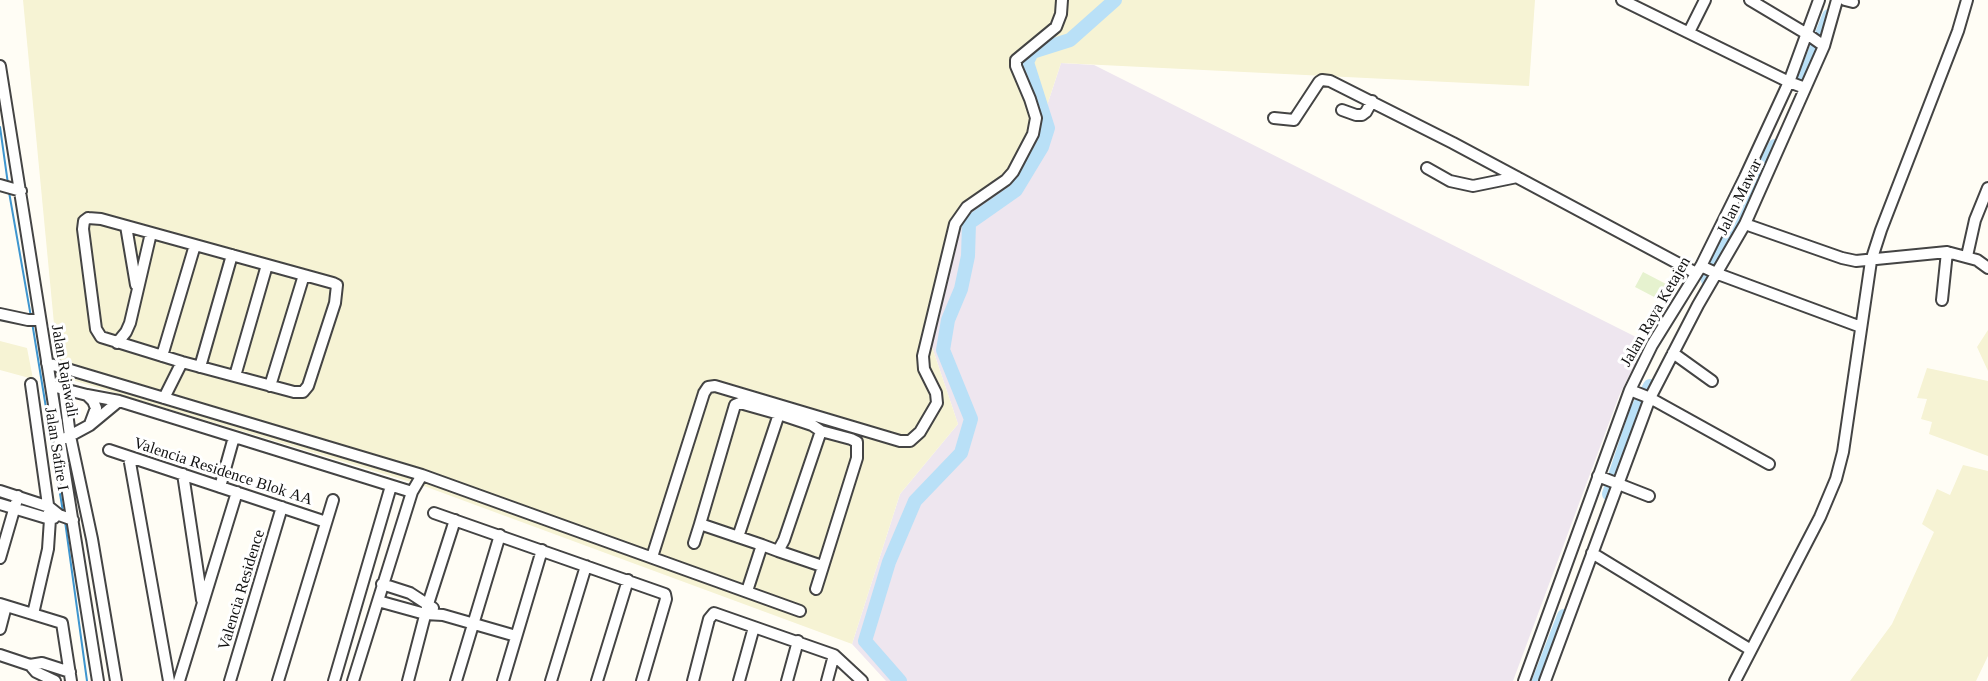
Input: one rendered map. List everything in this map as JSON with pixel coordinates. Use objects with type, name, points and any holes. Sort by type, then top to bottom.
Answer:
[{"type":"street","points":[[652,557],[704,393],[708,387],[715,386],[900,441],[910,441],[920,432],[937,403],[936,393],[924,369],[923,356],[955,224],[967,207],[1006,180],[1013,172],[1033,134],[1036,118],[1016,66],[1017,60],[1056,27],[1061,14],[1062,0]]},
{"type":"street","points":[[1622,0],[1798,86]]},
{"type":"street","points":[[1689,32],[1705,0]]},
{"type":"street","points":[[1750,0],[1816,40]]},
{"type":"street","name":"Jalan Raya Ketajen","points":[[1524,681],[1561,607],[1640,394],[1652,345],[1707,270],[1755,181],[1816,40],[1819,0]]},
{"type":"street","name":"Jalan Mawar","points":[[1640,394],[1673,353],[1698,305],[1707,270],[1745,224],[1755,181],[1816,40],[1837,0]]},
{"type":"street","points":[[1735,681],[1820,517],[1836,479],[1843,452],[1871,261],[1958,31],[1967,0]]},
{"type":"street","name":"Jalan Rajawali","points":[[0,66],[35,320],[66,438],[63,518],[98,681]]},
{"type":"street","points":[[1274,118],[1294,120],[1316,85],[1322,80],[1335,82],[1517,177],[1707,270],[1861,327]]},
{"type":"street","points":[[1342,110],[1356,115],[1362,114],[1372,102]]},
{"type":"street","points":[[1427,168],[1461,185],[1473,186],[1517,177]]},
{"type":"street","points":[[2,186],[19,191]]},
{"type":"street","points":[[1967,256],[1975,220],[1988,188]]},
{"type":"street","points":[[88,218],[101,219],[150,233],[337,285],[335,303],[309,386],[303,392],[294,392],[200,367],[101,337],[96,329],[83,229],[84,221],[88,218]]},
{"type":"street","points":[[1745,224],[1856,261],[1947,252],[1967,256],[1988,268]]},
{"type":"street","points":[[126,226],[137,292]]},
{"type":"street","points":[[117,343],[126,332],[130,322],[150,233]]},
{"type":"street","points":[[162,356],[195,245]]},
{"type":"street","points":[[1942,300],[1947,252]]},
{"type":"street","points":[[200,367],[231,255]]},
{"type":"street","points":[[235,376],[267,265]]},
{"type":"street","points":[[270,386],[304,275]]},
{"type":"street","points":[[0,314],[35,320]]},
{"type":"street","points":[[1673,353],[1712,381]]},
{"type":"street","points":[[164,398],[182,362]]},
{"type":"street","points":[[47,363],[422,475],[800,611]]},
{"type":"street","name":"Jalan Safire I","points":[[31,384],[50,507],[63,518]]},
{"type":"street","points":[[52,386],[119,401],[412,492]]},
{"type":"street","points":[[64,389],[66,438],[92,539],[116,681]]},
{"type":"street","points":[[1545,681],[1561,607],[1592,553],[1609,479],[1640,394],[1769,464]]},
{"type":"street","points":[[87,395],[96,408],[90,425]]},
{"type":"street","points":[[66,438],[90,425],[119,401]]},
{"type":"street","points":[[694,543],[735,405],[740,403],[779,414],[812,425],[821,431],[851,439],[857,442],[857,458],[816,589]]},
{"type":"street","points":[[738,537],[779,414]]},
{"type":"street","points":[[778,551],[792,519],[821,431]]},
{"type":"street","points":[[220,487],[234,437]]},
{"type":"street","name":"Valencia Residence Blok AA","points":[[109,450],[326,522]]},
{"type":"street","points":[[129,456],[169,681]]},
{"type":"street","points":[[183,474],[203,604]]},
{"type":"street","points":[[353,681],[412,492],[422,475]]},
{"type":"street","points":[[1609,479],[1650,496]]},
{"type":"street","points":[[334,681],[391,486]]},
{"type":"street","points":[[0,491],[50,507]]},
{"type":"street","points":[[179,681],[237,492]]},
{"type":"street","points":[[0,558],[18,496]]},
{"type":"street","points":[[278,681],[333,500]]},
{"type":"street","points":[[0,504],[63,518],[48,549],[33,614]]},
{"type":"street","name":"Valencia Residence","points":[[230,681],[282,507]]},
{"type":"street","points":[[434,513],[663,593],[665,596],[642,681]]},
{"type":"street","points":[[408,681],[427,609],[455,520]]},
{"type":"street","points":[[700,524],[822,566]]},
{"type":"street","points":[[456,681],[500,536]]},
{"type":"street","points":[[747,591],[762,545]]},
{"type":"street","points":[[502,681],[542,550]]},
{"type":"street","points":[[1592,553],[1751,650]]},
{"type":"street","points":[[551,681],[586,566]]},
{"type":"street","points":[[597,681],[628,580]]},
{"type":"street","points":[[364,584],[381,592],[401,607],[427,609],[472,625],[516,636]]},
{"type":"street","points":[[381,592],[405,592],[427,609]]},
{"type":"street","points":[[401,607],[405,592]]},
{"type":"street","points":[[0,629],[3,605],[62,623],[70,676]]},
{"type":"street","points":[[693,681],[711,614],[716,613],[834,655],[862,681]]},
{"type":"street","points":[[739,681],[754,627]]},
{"type":"street","points":[[787,681],[798,641]]},
{"type":"street","points":[[0,655],[30,665],[42,663],[70,676]]},
{"type":"street","points":[[827,681],[834,655]]},
{"type":"street","points":[[30,665],[36,672],[55,681]]},
{"type":"shaded area","points":[[23,0],[1535,0],[1529,86],[1061,63],[1032,151],[956,217],[928,335],[958,424],[900,494],[852,644],[424,486],[59,376]]},
{"type":"shaded area","points":[[1061,63],[1094,65],[1646,342],[1619,396],[1513,681],[886,681],[852,644],[900,494],[958,424],[928,335],[956,217],[1032,151]]},
{"type":"shaded area","points":[[1988,330],[1988,371],[1977,347]]},
{"type":"shaded area","points":[[0,341],[27,348],[33,379],[0,370]]},
{"type":"shaded area","points":[[1927,368],[1988,381],[1988,456],[1929,434],[1932,422],[1921,419],[1927,399],[1917,398]]},
{"type":"shaded area","points":[[1963,465],[1988,471],[1988,656],[1976,681],[1850,681],[1892,624],[1934,532],[1922,524],[1937,489],[1950,495]]},
{"type":"green space","points":[[1643,272],[1668,285],[1660,300],[1635,287]]},
{"type":"waterway","points":[[900,681],[865,641],[889,562],[915,501],[961,453],[971,419],[943,350],[948,320],[961,289],[968,256],[969,223],[1016,190],[1042,147],[1048,128],[1027,62],[1032,52],[1070,40],[1115,0]]},
{"type":"waterway","points":[[1804,80],[1829,16]]},
{"type":"waterway","points":[[0,127],[8,184]]},
{"type":"waterway","points":[[1708,280],[1775,146]]},
{"type":"waterway","points":[[9,192],[31,317]]},
{"type":"waterway","points":[[32,322],[63,512]]},
{"type":"waterway","points":[[1609,494],[1637,410],[1650,386]]},
{"type":"waterway","points":[[65,521],[87,681]]},
{"type":"waterway","points":[[1539,681],[1564,616]]}]
